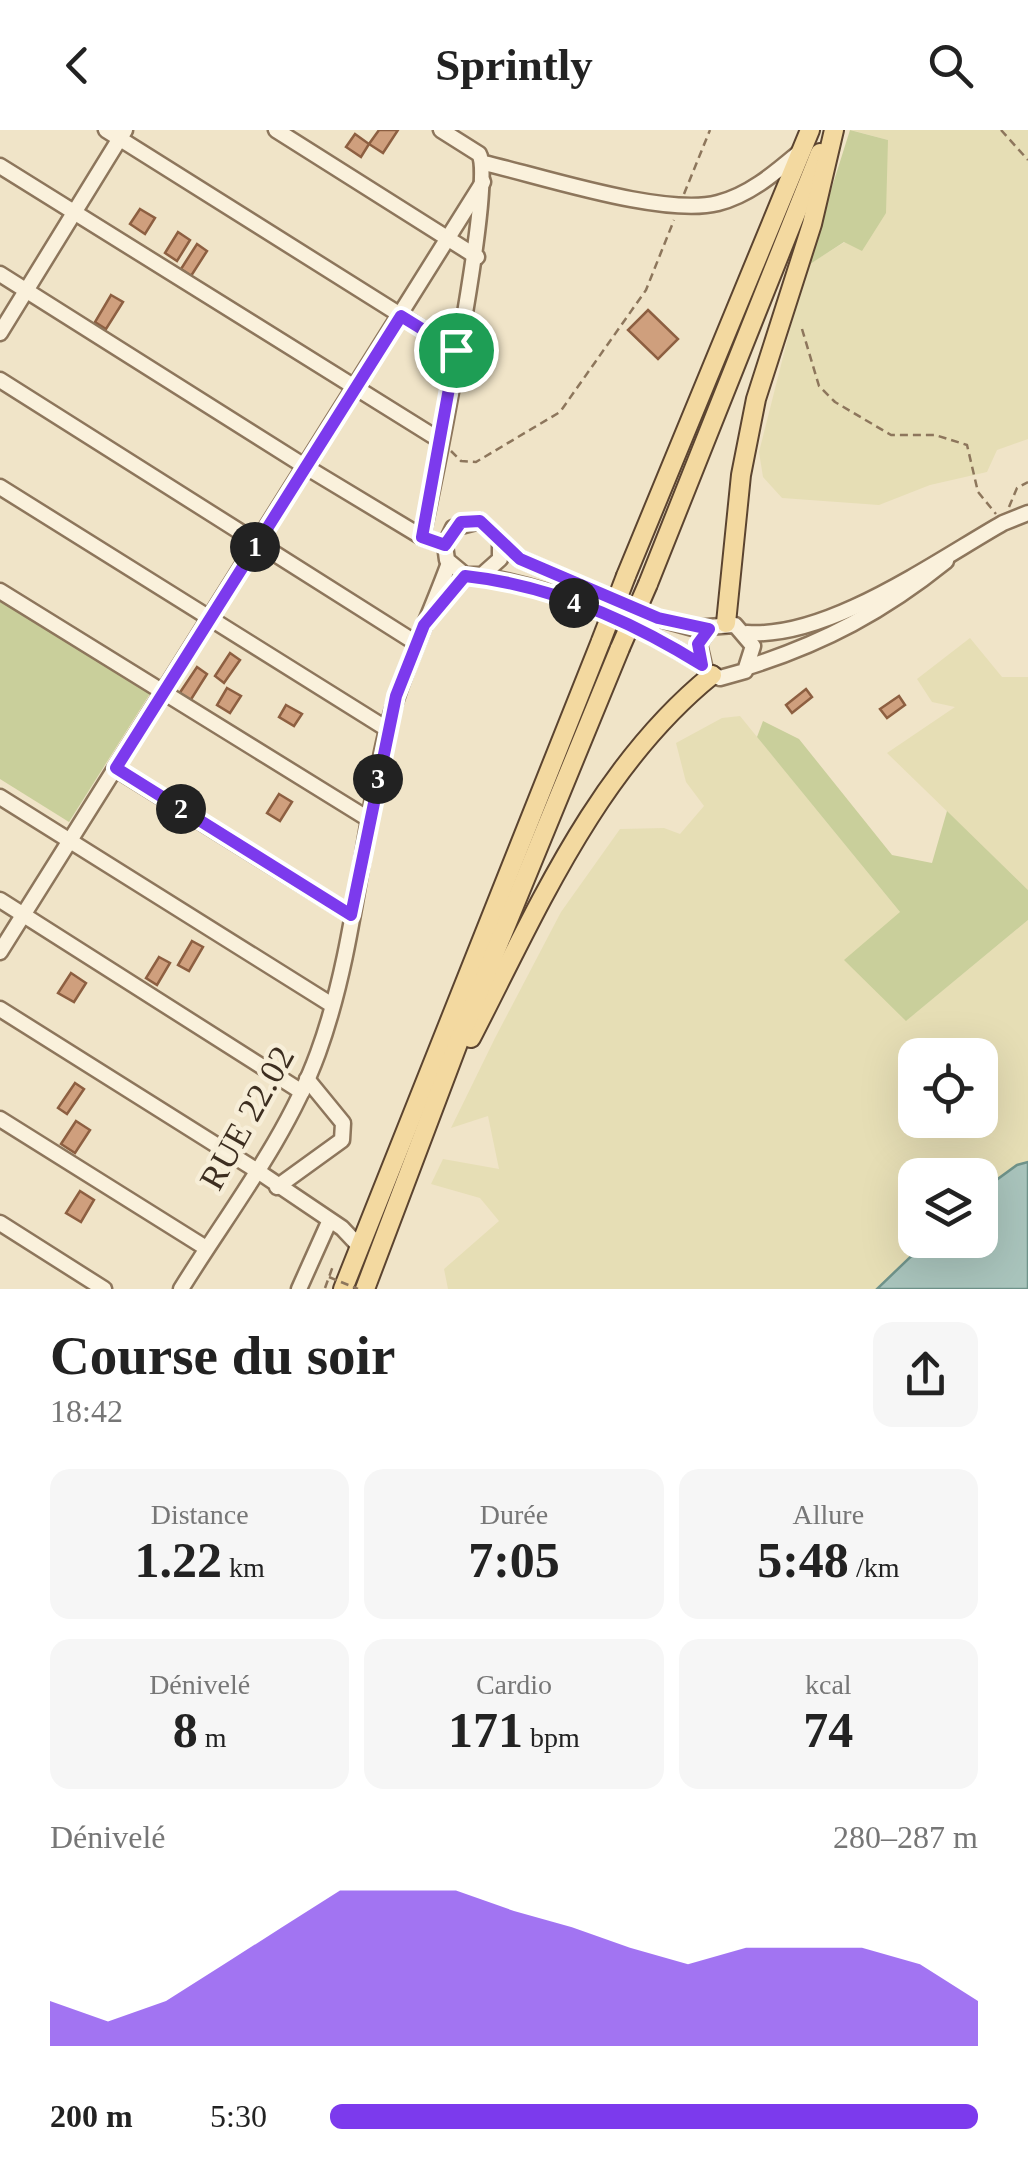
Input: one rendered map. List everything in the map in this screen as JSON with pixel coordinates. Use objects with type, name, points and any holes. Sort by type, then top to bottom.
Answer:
[{"type":"main road","points":[[336,1283],[359,1246],[626,576],[810,130]]},
{"type":"main road","points":[[362,1289],[832,130]]},
{"type":"main road","points":[[718,626],[756,399],[812,224],[832,130]]},
{"type":"main road","points":[[430,1118],[577,836],[624,766],[707,670]]},
{"type":"street","points":[[106,130],[122,134],[456,350]]},
{"type":"street","points":[[276,130],[476,256]]},
{"type":"street","points":[[441,130],[482,158],[680,206],[718,204],[764,183],[802,150]]},
{"type":"street","points":[[0,333],[122,134]]},
{"type":"street","points":[[422,537],[476,256],[482,158]]},
{"type":"street","points":[[0,166],[438,439]]},
{"type":"street","points":[[0,952],[483,182]]},
{"type":"street","points":[[0,274],[422,537],[445,545]]},
{"type":"street","points":[[0,380],[416,643]]},
{"type":"street","points":[[0,487],[212,616],[387,730]]},
{"type":"street","points":[[431,612],[449,563],[445,545],[453,528],[471,520],[489,524],[520,559],[578,585],[658,618],[747,634],[799,630],[837,616],[1003,523],[1028,514]]},
{"type":"street","points":[[449,563],[465,576],[529,584],[652,636],[729,679],[748,667],[806,648],[877,614],[974,539]]},
{"type":"street","points":[[482,576],[500,558],[500,540]]},
{"type":"street","points":[[431,612],[465,576]]},
{"type":"street","points":[[0,591],[370,820]]},
{"type":"street","name":"RUE 22.02","points":[[181,1289],[305,1086],[332,1005],[387,730],[416,643],[431,612]]},
{"type":"street","points":[[707,670],[698,644],[718,626]]},
{"type":"street","points":[[747,634],[753,646],[748,667]]},
{"type":"street","points":[[116,768],[351,915]]},
{"type":"street","points":[[0,798],[332,1005]]},
{"type":"street","points":[[0,900],[305,1086],[344,1123],[338,1146],[277,1187]]},
{"type":"street","points":[[0,1009],[256,1170],[359,1246]]},
{"type":"street","points":[[0,1119],[206,1248]]},
{"type":"street","points":[[0,1222],[104,1289]]},
{"type":"street","points":[[299,1289],[330,1222]]},
{"type":"path","points":[[438,439],[462,460],[476,462],[560,412],[646,290],[710,130]]},
{"type":"path","points":[[1001,130],[1028,160]]},
{"type":"path","points":[[802,329],[819,386],[835,402],[891,435],[936,434],[967,445],[978,492],[1003,523],[1017,488],[1028,482]]},
{"type":"path","points":[[334,1266],[336,1283]]},
{"type":"path","points":[[325,1288],[336,1283],[362,1289]]},
{"type":"shaded area","points":[[851,130],[1028,130],[1028,439],[997,450],[987,472],[930,485],[879,505],[782,498],[763,477],[759,452],[806,266],[845,242],[888,140]]},
{"type":"shaded area","points":[[970,638],[1002,677],[1028,677],[1028,890],[887,753],[955,707],[932,702],[917,679]]},
{"type":"shaded area","points":[[740,716],[900,912],[907,1020],[1028,920],[1028,1162],[998,1179],[998,1158],[898,1158],[898,1258],[909,1258],[877,1289],[448,1289],[444,1269],[499,1221],[480,1198],[431,1184],[443,1159],[499,1169],[488,1116],[451,1128],[561,912],[620,829],[664,828],[680,834],[704,806],[686,782],[676,743],[722,718]]},
{"type":"green space","points":[[850,130],[888,140],[886,213],[862,251],[844,242],[807,266]]},
{"type":"green space","points":[[0,597],[151,692],[69,822],[0,779]]},
{"type":"green space","points":[[763,721],[799,739],[892,855],[932,863],[947,811],[1028,890],[1028,920],[906,1021],[844,960],[900,912],[757,737]]},
{"type":"water","points":[[1028,1162],[1028,1289],[877,1289],[909,1258],[998,1258],[998,1179]]},
{"type":"building","points":[[379,130],[398,130],[383,153],[369,144]]},
{"type":"building","points":[[355,134],[369,144],[361,157],[346,147]]},
{"type":"building","points":[[140,209],[155,218],[145,234],[130,224]]},
{"type":"building","points":[[178,232],[190,240],[177,261],[165,253]]},
{"type":"building","points":[[197,244],[207,251],[191,276],[181,269]]},
{"type":"building","points":[[111,295],[123,302],[106,329],[95,322]]},
{"type":"building","points":[[648,310],[678,339],[658,359],[628,330]]},
{"type":"building","points":[[230,653],[240,660],[224,683],[215,676]]},
{"type":"building","points":[[197,667],[207,674],[190,701],[179,694]]},
{"type":"building","points":[[227,688],[241,696],[230,713],[217,705]]},
{"type":"building","points":[[806,689],[812,697],[792,713],[786,705]]},
{"type":"building","points":[[899,696],[905,705],[887,718],[880,709]]},
{"type":"building","points":[[286,705],[302,714],[294,726],[279,717]]},
{"type":"building","points":[[279,794],[292,802],[280,821],[267,813]]},
{"type":"building","points":[[192,941],[203,947],[189,971],[178,965]]},
{"type":"building","points":[[159,957],[170,963],[157,985],[146,978]]},
{"type":"building","points":[[71,973],[86,983],[74,1002],[58,993]]},
{"type":"building","points":[[75,1083],[84,1089],[67,1114],[58,1108]]},
{"type":"building","points":[[76,1121],[90,1130],[75,1153],[61,1144]]},
{"type":"building","points":[[80,1191],[94,1200],[81,1222],[66,1213]]},
{"type":"route","points":[[401,316],[456,350],[422,537],[445,545],[453,528],[461,522],[480,521],[489,524],[520,559],[658,618],[709,629],[698,644],[702,665],[652,636],[529,584],[465,576],[431,612],[396,696],[351,915],[116,768],[401,316]]}]
